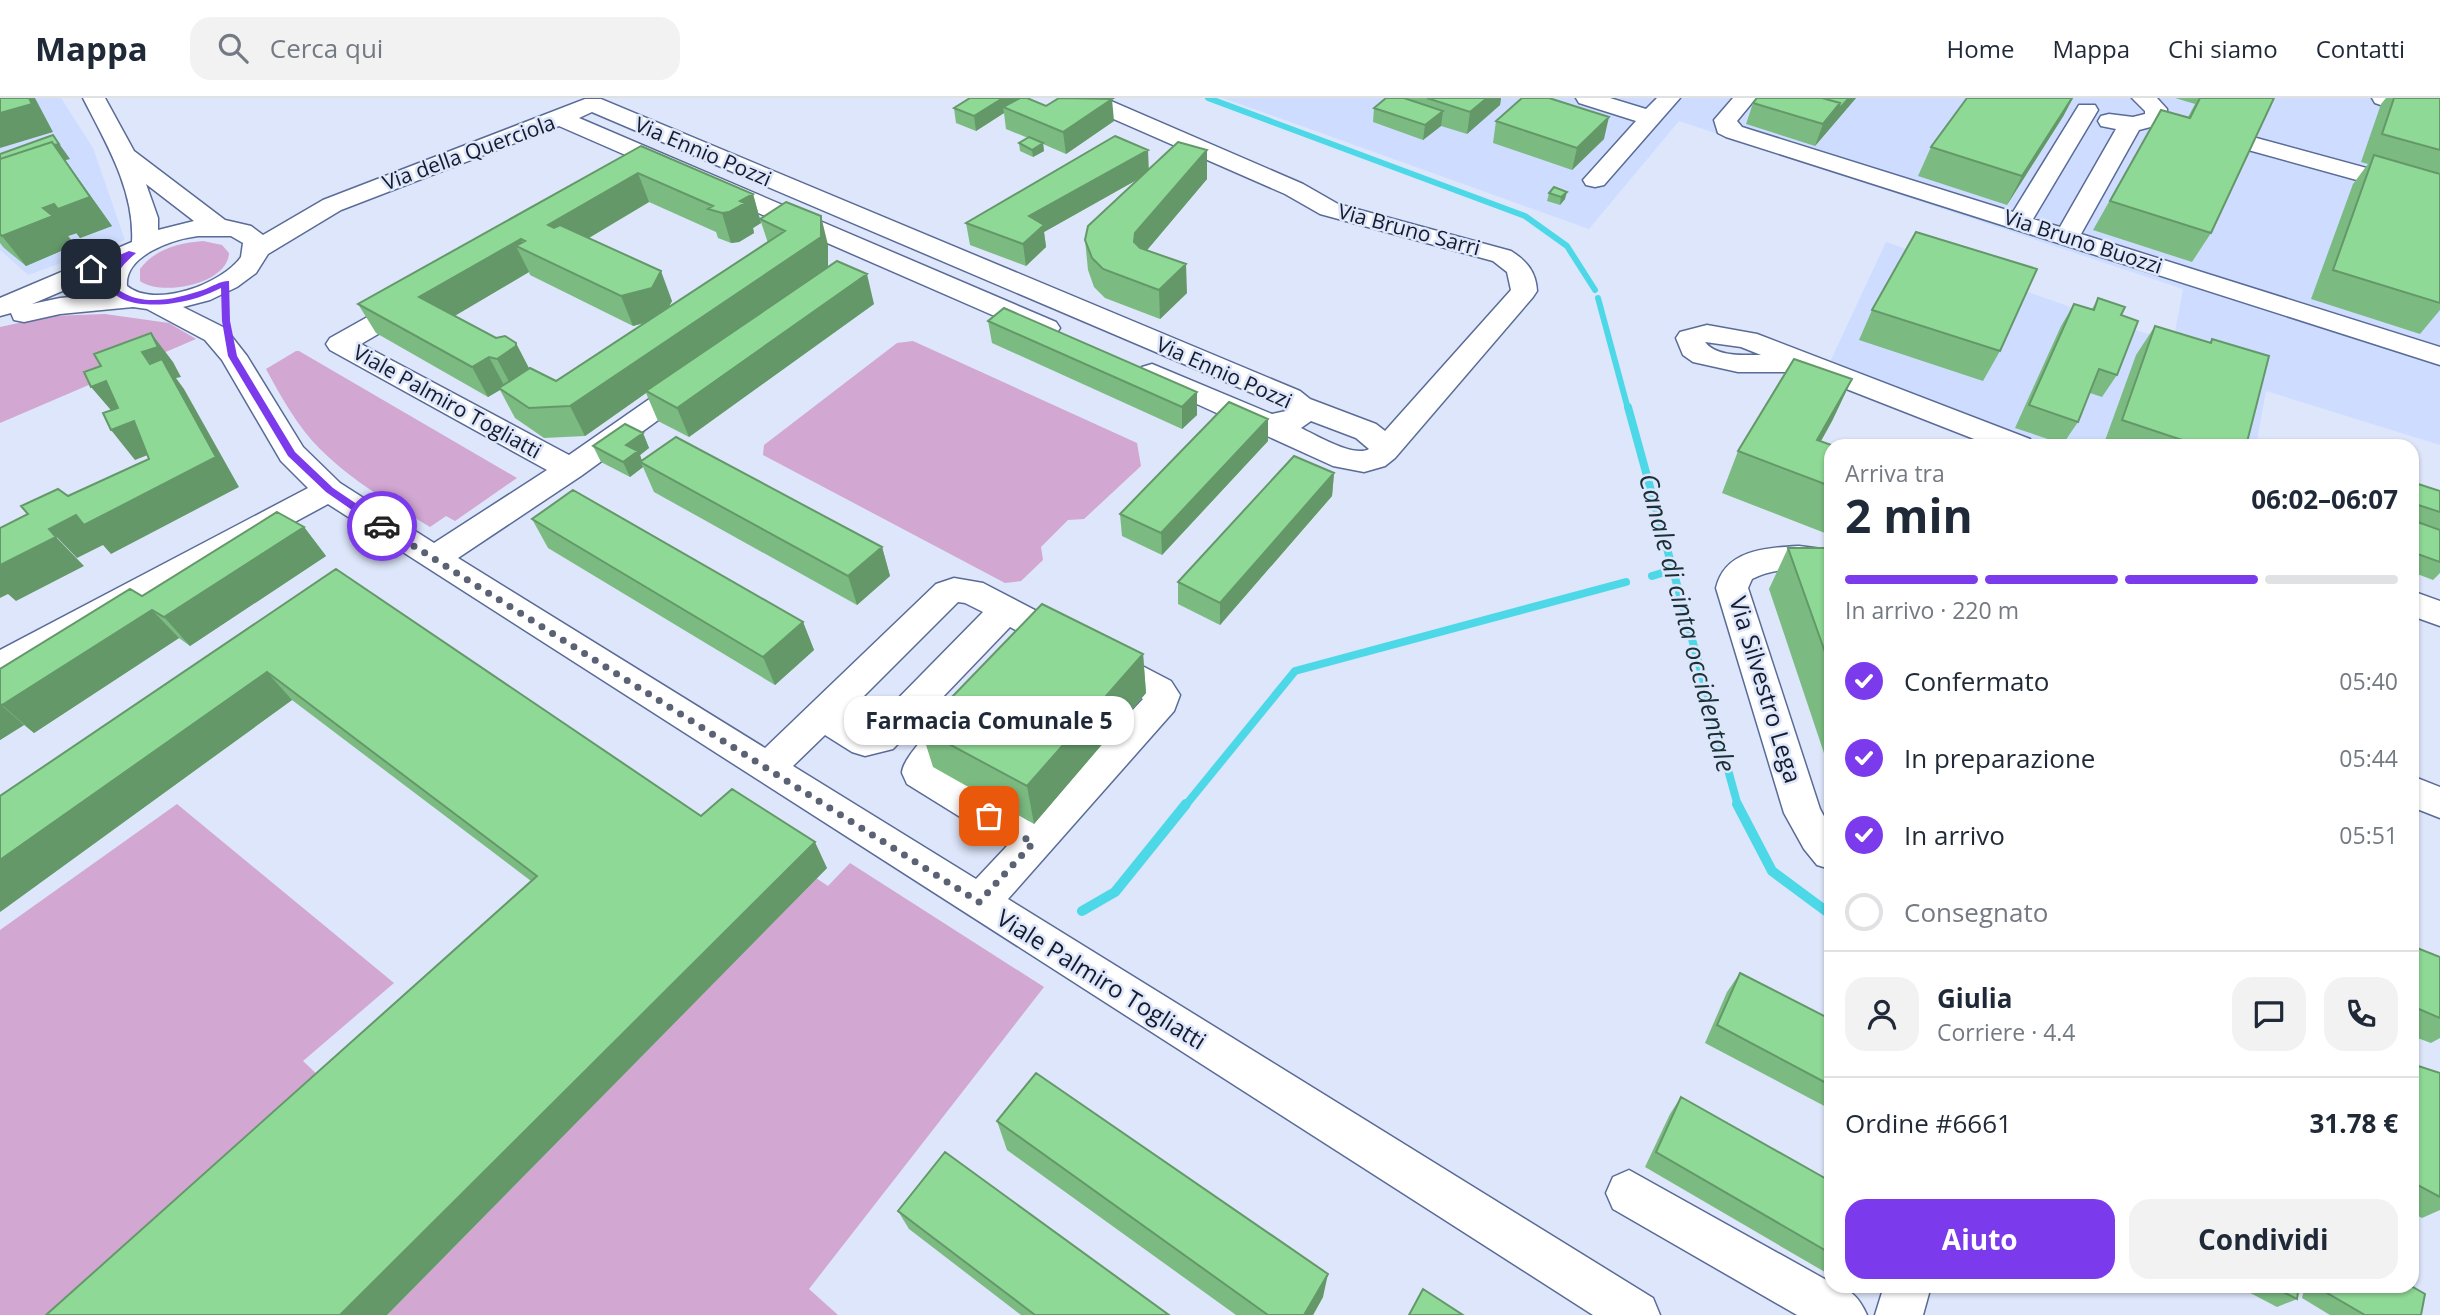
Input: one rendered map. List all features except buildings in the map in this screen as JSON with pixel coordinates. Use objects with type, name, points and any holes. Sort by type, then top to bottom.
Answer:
[{"type":"street","points":[[94,98],[124,155],[146,218],[138,248],[119,264],[112,275],[112,285],[117,293],[142,301]]},
{"type":"street","name":"Via Bruno Sarri","points":[[1085,98],[1294,189],[1329,209],[1502,256],[1515,264],[1524,275],[1524,291],[1387,448]]},
{"type":"street","points":[[1587,98],[1650,118]]},
{"type":"street","points":[[1595,180],[1669,98]]},
{"type":"street","name":"Via Bruno Buozzi","points":[[1745,98],[1725,120],[1726,128],[2440,356]]},
{"type":"street","points":[[2383,98],[2440,119]]},
{"type":"street","points":[[2019,222],[2084,104],[2107,120],[2131,124],[2146,123],[2153,107]]},
{"type":"street","name":"Via Ennio Pozzi","points":[[578,106],[685,145],[1290,398],[1300,406],[1300,416],[1282,425],[1267,423],[1130,364]]},
{"type":"street","name":"Via Ennio Pozzi","points":[[578,106],[660,161],[862,261],[1068,337]]},
{"type":"street","name":"Via della Querciola","points":[[0,319],[60,306],[192,297],[226,283],[247,267],[256,250],[332,205],[578,106]]},
{"type":"street","points":[[2067,237],[2131,124]]},
{"type":"street","points":[[2249,143],[2440,196]]},
{"type":"street","points":[[636,175],[685,145]]},
{"type":"street","points":[[124,155],[227,228],[248,234],[254,241],[256,250]]},
{"type":"street","name":"Via della Querciola","points":[[0,308],[181,231],[227,228],[332,205]]},
{"type":"street","name":"Viale Palmiro Togliatti","points":[[226,283],[226,321],[233,356]]},
{"type":"street","name":"Viale Palmiro Togliatti","points":[[434,290],[340,344],[570,469]]},
{"type":"street","name":"Viale Palmiro Togliatti","points":[[142,301],[215,334],[233,356],[292,454],[329,490],[434,559],[1629,1313]]},
{"type":"street","points":[[1807,363],[2002,439]]},
{"type":"street","name":"Viale Palmiro Togliatti","points":[[434,559],[570,469],[716,365]]},
{"type":"street","points":[[1267,423],[1339,457],[1363,463],[1379,456],[1387,448],[1366,431],[1300,406]]},
{"type":"street","points":[[0,666],[329,490]]},
{"type":"street","name":"Via Silvestro Lega","points":[[1824,560],[1801,556],[1743,568],[1735,576],[1732,588],[1803,813],[1824,846]]},
{"type":"street","points":[[767,769],[948,592],[954,590],[971,591],[1159,691],[1163,695],[1162,701],[979,902]]},
{"type":"street","points":[[2419,606],[2440,614]]},
{"type":"street","points":[[821,715],[864,742],[880,738],[1006,610]]},
{"type":"street","points":[[1023,662],[1051,634]]},
{"type":"street","points":[[986,700],[920,767],[920,773],[1033,843]]},
{"type":"street","points":[[2419,795],[2440,803]]},
{"type":"street","points":[[1629,1193],[1843,1315]]},
{"type":"street","points":[[1899,1315],[1906,1293]]},
{"type":"shaded area","points":[[0,98],[61,98],[93,148],[125,240],[28,275],[0,250]]},
{"type":"shaded area","points":[[1223,98],[2410,98],[2440,109],[2440,445],[2266,391],[2257,439],[2002,439],[1830,362],[1886,242],[2173,343],[2183,289],[1679,121],[1589,229]]},
{"type":"shaded area","points":[[203,241],[222,245],[229,253],[226,264],[218,273],[192,285],[178,287],[150,286],[140,281],[140,269],[153,256],[176,245]]},
{"type":"shaded area","points":[[105,314],[169,323],[196,339],[0,423],[0,327],[51,316]]},
{"type":"shaded area","points":[[913,341],[1137,443],[1141,466],[1084,519],[1068,520],[1041,547],[1043,560],[1021,581],[1005,583],[763,455],[764,445],[897,343]]},
{"type":"shaded area","points":[[296,351],[517,478],[455,521],[446,516],[430,527],[345,471],[304,431],[266,369]]},
{"type":"shaded area","points":[[177,804],[394,983],[303,1061],[342,1098],[105,1315],[0,1315],[0,930]]},
{"type":"shaded area","points":[[850,863],[1044,987],[809,1289],[838,1315],[387,1315],[816,878],[828,886]]},
{"type":"waterway","name":"Canale di cinta occidentale","points":[[1208,98],[1525,216],[1567,246],[1595,290]]},
{"type":"waterway","name":"Canale di cinta occidentale","points":[[1598,298],[1628,409]]},
{"type":"waterway","name":"Canale di cinta occidentale","points":[[1628,407],[1738,806]]},
{"type":"waterway","points":[[1652,576],[1672,570]]},
{"type":"waterway","points":[[1185,806],[1295,671],[1626,582]]},
{"type":"waterway","points":[[1082,911],[1115,892],[1186,804]]},
{"type":"waterway","name":"Canale di cinta occidentale","points":[[1738,806],[1772,871],[1824,910]]},
{"type":"way so far","points":[[382,526],[979,902],[1033,843],[989,816]]},
{"type":"place","name":"Farmacia Comunale 5","points":[[989,816]]},
{"type":"route","points":[[91,269],[132,253],[119,264],[112,275],[112,285],[117,293],[141,302],[155,303],[192,297],[226,283],[226,321],[233,356],[292,454],[329,490],[382,526]]}]
